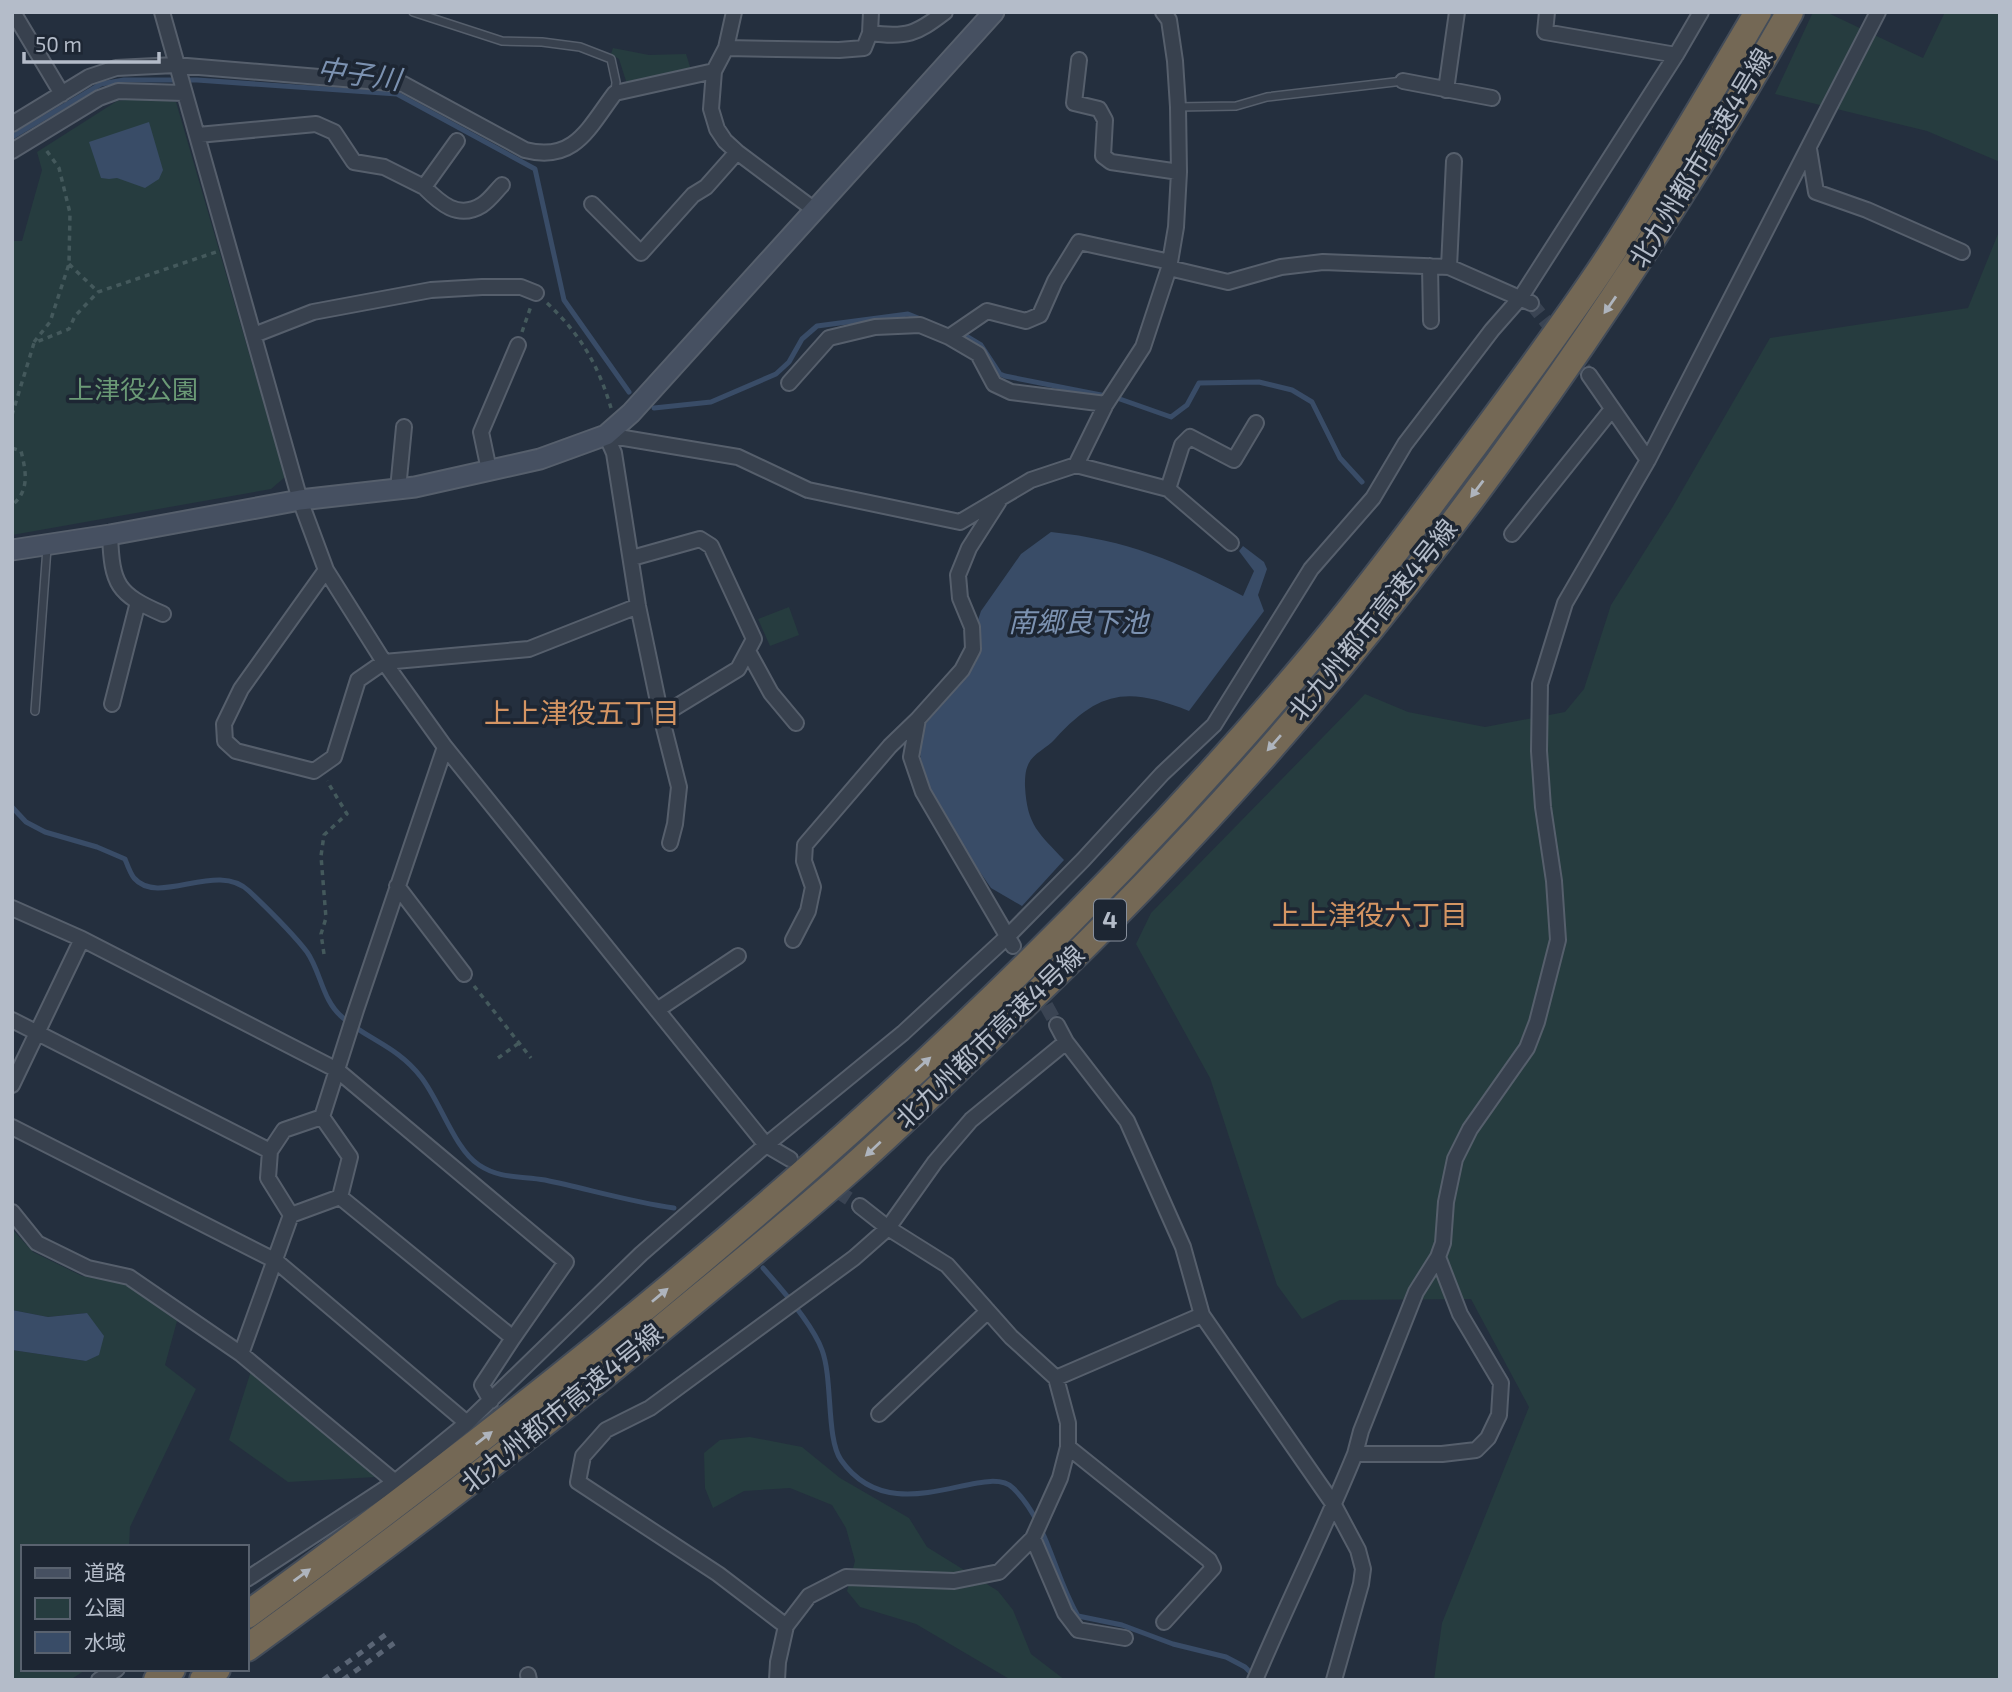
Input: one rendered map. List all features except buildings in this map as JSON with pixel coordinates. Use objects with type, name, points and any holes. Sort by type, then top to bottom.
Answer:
[{"type":"highway","name":"北九州都市高速4号線","points":[[248,1614],[494,1430],[731,1236],[936,1052],[1127,863],[1217,766],[1316,652],[1421,518],[1541,356],[1604,264],[1758,12]]},
{"type":"highway","name":"北九州都市高速4号線","points":[[248,1647],[386,1547],[501,1458],[761,1246],[858,1162],[947,1079],[1056,974],[1157,871],[1337,671],[1562,375],[1627,281],[1788,15]]},
{"type":"street","points":[[13,12],[62,94]]},
{"type":"street","points":[[162,12],[300,500],[326,570],[384,662],[445,747],[766,1145],[790,1159]]},
{"type":"street","points":[[734,12],[726,48],[713,71],[711,109],[717,129],[724,141],[737,152],[816,211]]},
{"type":"street","points":[[726,48],[864,48],[870,33],[871,12]]},
{"type":"street","points":[[870,33],[894,36],[920,31],[945,12]]},
{"type":"street","points":[[12,550],[300,500],[398,489],[540,459],[611,431],[631,414],[994,12]]},
{"type":"street","points":[[1446,90],[1457,12]]},
{"type":"street","points":[[1547,12],[1545,32],[1676,55]]},
{"type":"street","points":[[248,1578],[395,1482],[467,1423],[641,1254],[766,1145],[1011,941],[1162,774],[1214,725],[1311,569],[1373,498],[1405,444],[1492,330],[1526,300],[1701,12]]},
{"type":"street","points":[[1255,1680],[1334,1505],[1416,1292],[1438,1257],[1443,1243],[1446,1202],[1455,1159],[1470,1129],[1527,1048],[1537,1022],[1558,940],[1539,751],[1540,684],[1565,603],[1648,460],[1878,12]]},
{"type":"street","points":[[1076,464],[1106,404],[1143,347],[1170,265],[1176,227],[1179,172],[1178,107],[1168,15]]},
{"type":"street","points":[[1079,60],[1074,103],[1099,109],[1105,120],[1103,156],[1111,162],[1179,172]]},
{"type":"street","points":[[15,136],[62,94],[89,77],[116,68],[177,69],[403,84],[525,150],[540,154],[566,150],[588,132],[615,93],[713,71]]},
{"type":"street","points":[[1403,82],[1492,98]]},
{"type":"street","points":[[15,136],[37,137],[99,98],[118,91],[183,90]]},
{"type":"street","points":[[198,135],[316,124],[334,132],[354,162],[384,167],[424,187],[442,206],[461,211],[482,206],[502,185]]},
{"type":"street","points":[[424,187],[457,141]]},
{"type":"street","points":[[1809,149],[1815,192],[1867,210],[1962,252]]},
{"type":"street","points":[[592,204],[641,253],[693,195],[706,187],[737,152]]},
{"type":"street","points":[[1449,267],[1454,160]]},
{"type":"street","points":[[949,337],[987,311],[1026,321],[1040,316],[1055,281],[1079,242],[1228,282],[1281,267],[1323,262],[1449,267],[1526,300]]},
{"type":"street","points":[[1430,266],[1431,321]]},
{"type":"street","points":[[254,335],[313,312],[431,290],[521,287],[536,293]]},
{"type":"street","points":[[789,383],[829,338],[875,327],[920,325],[949,337],[978,354],[994,384],[1011,392],[1106,404]]},
{"type":"street","points":[[489,470],[481,432],[518,345]]},
{"type":"street","points":[[1588,375],[1648,460]]},
{"type":"street","points":[[1512,534],[1612,409]]},
{"type":"street","points":[[1168,489],[1182,445],[1190,437],[1234,460],[1256,423]]},
{"type":"street","points":[[398,489],[404,427]]},
{"type":"street","points":[[611,431],[738,457],[808,490],[960,522],[1031,480],[1076,464],[1168,489],[1231,542]]},
{"type":"street","points":[[611,431],[638,606],[679,787],[670,843]]},
{"type":"street","points":[[793,940],[808,911],[813,887],[804,861],[805,845],[890,746],[962,670],[973,649],[972,627],[960,598],[958,575],[969,548],[1001,497]]},
{"type":"street","points":[[110,535],[111,565],[117,581],[138,603],[163,614]]},
{"type":"street","points":[[632,558],[701,539],[711,546],[754,639],[738,669],[661,716]]},
{"type":"street","points":[[326,570],[241,689],[224,724],[225,741],[236,751],[314,771],[334,757],[358,680],[384,662],[529,649],[638,606]]},
{"type":"street","points":[[112,704],[138,603]]},
{"type":"street","points":[[748,651],[771,693],[796,723]]},
{"type":"street","points":[[918,719],[911,757],[923,792],[1011,941]]},
{"type":"street","points":[[322,1117],[445,747]]},
{"type":"street","points":[[397,886],[464,974]]},
{"type":"street","points":[[12,908],[82,939],[337,1070],[566,1262],[481,1385],[491,1401]]},
{"type":"street","points":[[12,1085],[82,939]]},
{"type":"street","points":[[657,1010],[738,956]]},
{"type":"street","points":[[12,1020],[270,1151]]},
{"type":"street","points":[[1057,1025],[1066,1042],[1127,1121],[1183,1247],[1202,1315],[1334,1505],[1358,1550],[1363,1569],[1361,1584],[1334,1680]]},
{"type":"street","points":[[786,1626],[718,1574],[578,1482],[583,1456],[606,1430],[650,1408],[854,1258],[888,1228],[936,1162],[971,1120],[1066,1042]]},
{"type":"street","points":[[241,1354],[291,1215],[268,1178],[270,1151],[284,1130],[322,1117]]},
{"type":"street","points":[[322,1117],[350,1157],[340,1197]]},
{"type":"street","points":[[12,1126],[276,1261],[467,1423]]},
{"type":"street","points":[[340,1197],[513,1338]]},
{"type":"street","points":[[291,1215],[340,1197]]},
{"type":"street","points":[[777,1680],[786,1626],[810,1596],[846,1577],[954,1581],[999,1572],[1035,1535],[1060,1478],[1068,1447],[1068,1423],[1056,1378],[1011,1337],[947,1265],[888,1228],[860,1206]]},
{"type":"street","points":[[12,1212],[37,1243],[88,1268],[129,1277],[241,1354],[395,1482]]},
{"type":"street","points":[[1355,1454],[1442,1454],[1476,1450],[1488,1438],[1499,1415],[1500,1383],[1460,1314],[1438,1257]]},
{"type":"street","points":[[879,1414],[988,1311]]},
{"type":"street","points":[[1056,1378],[1202,1315]]},
{"type":"street","points":[[1068,1447],[1209,1559],[1213,1568],[1164,1622]]},
{"type":"street","points":[[1035,1535],[1065,1613],[1078,1630],[1125,1638]]},
{"type":"lane","points":[[413,12],[502,41],[580,47],[611,59],[616,82],[615,93]]},
{"type":"lane","points":[[1178,107],[1236,106],[1267,97],[1403,82]]},
{"type":"lane","points":[[36,711],[47,545]]},
{"type":"path","points":[[12,415],[34,343],[50,322],[69,264],[70,213],[59,169],[37,137]]},
{"type":"path","points":[[34,343],[69,329],[75,316],[98,292],[228,248]]},
{"type":"path","points":[[69,264],[98,292]]},
{"type":"path","points":[[518,345],[536,293],[587,349],[603,381],[611,431]]},
{"type":"path","points":[[12,448],[21,451],[27,472],[23,495],[12,505]]},
{"type":"path","points":[[318,768],[347,814],[324,835],[321,856],[326,918],[321,934],[324,954]]},
{"type":"path","points":[[464,974],[531,1058]]},
{"type":"path","points":[[498,1058],[519,1042]]},
{"type":"green space","points":[[1813,12],[1826,12],[1923,58],[1945,12],[2000,12],[2000,162],[1927,131],[1775,94]]},
{"type":"green space","points":[[613,48],[649,55],[686,54],[692,73],[627,84],[619,59],[611,54]]},
{"type":"green space","name":"上津役公園","points":[[153,97],[176,102],[285,477],[271,489],[12,535],[12,241],[22,241],[42,170],[37,152],[117,101]]},
{"type":"green space","points":[[2000,229],[2000,1680],[1434,1680],[1442,1623],[1529,1407],[1471,1299],[1340,1300],[1302,1319],[1277,1285],[1210,1078],[1136,944],[1151,913],[1365,694],[1408,712],[1485,727],[1565,712],[1584,689],[1611,605],[1672,508],[1770,338],[1968,308]]},
{"type":"green space","points":[[789,607],[799,635],[770,646],[758,619]]},
{"type":"green space","points":[[12,1229],[33,1252],[82,1276],[125,1284],[177,1321],[165,1365],[196,1389],[130,1527],[129,1545],[21,1545],[21,1671],[84,1671],[70,1680],[12,1680],[12,1350],[86,1361],[87,1313],[48,1317],[12,1310]]},
{"type":"green space","points":[[251,1371],[376,1477],[288,1482],[229,1440]]},
{"type":"green space","points":[[750,1437],[802,1447],[840,1478],[909,1518],[927,1547],[998,1591],[1013,1610],[1031,1654],[1065,1680],[1011,1680],[916,1624],[860,1607],[847,1591],[855,1561],[846,1528],[832,1505],[790,1488],[744,1491],[713,1508],[705,1488],[704,1453],[720,1440]]},
{"type":"water","points":[[149,122],[163,170],[159,179],[145,188],[117,178],[101,178],[89,142]]},
{"type":"water","name":"南郷良下池","points":[[1051,532],[1104,540],[1151,554],[1196,572],[1243,596],[1254,571],[1239,551],[1243,546],[1264,562],[1267,569],[1258,595],[1264,611],[1189,711],[1149,698],[1132,696],[1101,702],[1071,723],[1030,761],[1025,776],[1028,811],[1041,835],[1064,860],[1022,906],[991,888],[957,839],[926,784],[920,754],[922,728],[974,664],[979,642],[977,623],[981,611],[1021,554]]},
{"type":"water","points":[[12,1310],[48,1317],[87,1313],[104,1336],[99,1355],[86,1361],[12,1350]]},
{"type":"waterway","name":"中子川","points":[[12,137],[101,84],[124,80],[197,80],[397,94],[535,169],[564,300],[629,392]]},
{"type":"waterway","name":"中子川","points":[[654,408],[711,402],[776,374],[789,362],[802,339],[817,326],[908,314],[923,320]]},
{"type":"waterway","name":"中子川","points":[[966,336],[981,345],[1000,374],[1106,396]]},
{"type":"waterway","name":"中子川","points":[[1117,398],[1171,417],[1187,405],[1199,383],[1259,382],[1292,390],[1312,402],[1340,458],[1362,482]]},
{"type":"waterway","points":[[12,807],[26,822],[45,832],[97,847],[125,859],[134,878],[145,886],[173,887],[221,880],[236,883],[249,891],[307,952],[335,1010],[352,1025],[412,1066],[428,1087],[462,1148],[470,1158],[487,1170],[674,1208]]},
{"type":"waterway","points":[[763,1268],[796,1307],[818,1340],[828,1376],[831,1424],[836,1450],[841,1460],[862,1481],[886,1492],[911,1494],[982,1482],[1000,1482],[1013,1488],[1035,1517],[1078,1616],[1122,1625],[1173,1644],[1226,1657],[1245,1667],[1256,1678]]},
{"type":"tunnel","points":[[1531,303],[1589,375]]},
{"type":"tunnel","points":[[1036,987],[1057,1025]]},
{"type":"tunnel","points":[[802,1168],[860,1206]]},
{"type":"railway","points":[[323,1680],[388,1633]]},
{"type":"railway","points":[[343,1680],[397,1641]]},
{"type":"district","name":"上上津役五丁目","points":[[582,713]]},
{"type":"district","name":"上上津役六丁目","points":[[1370,915]]}]
